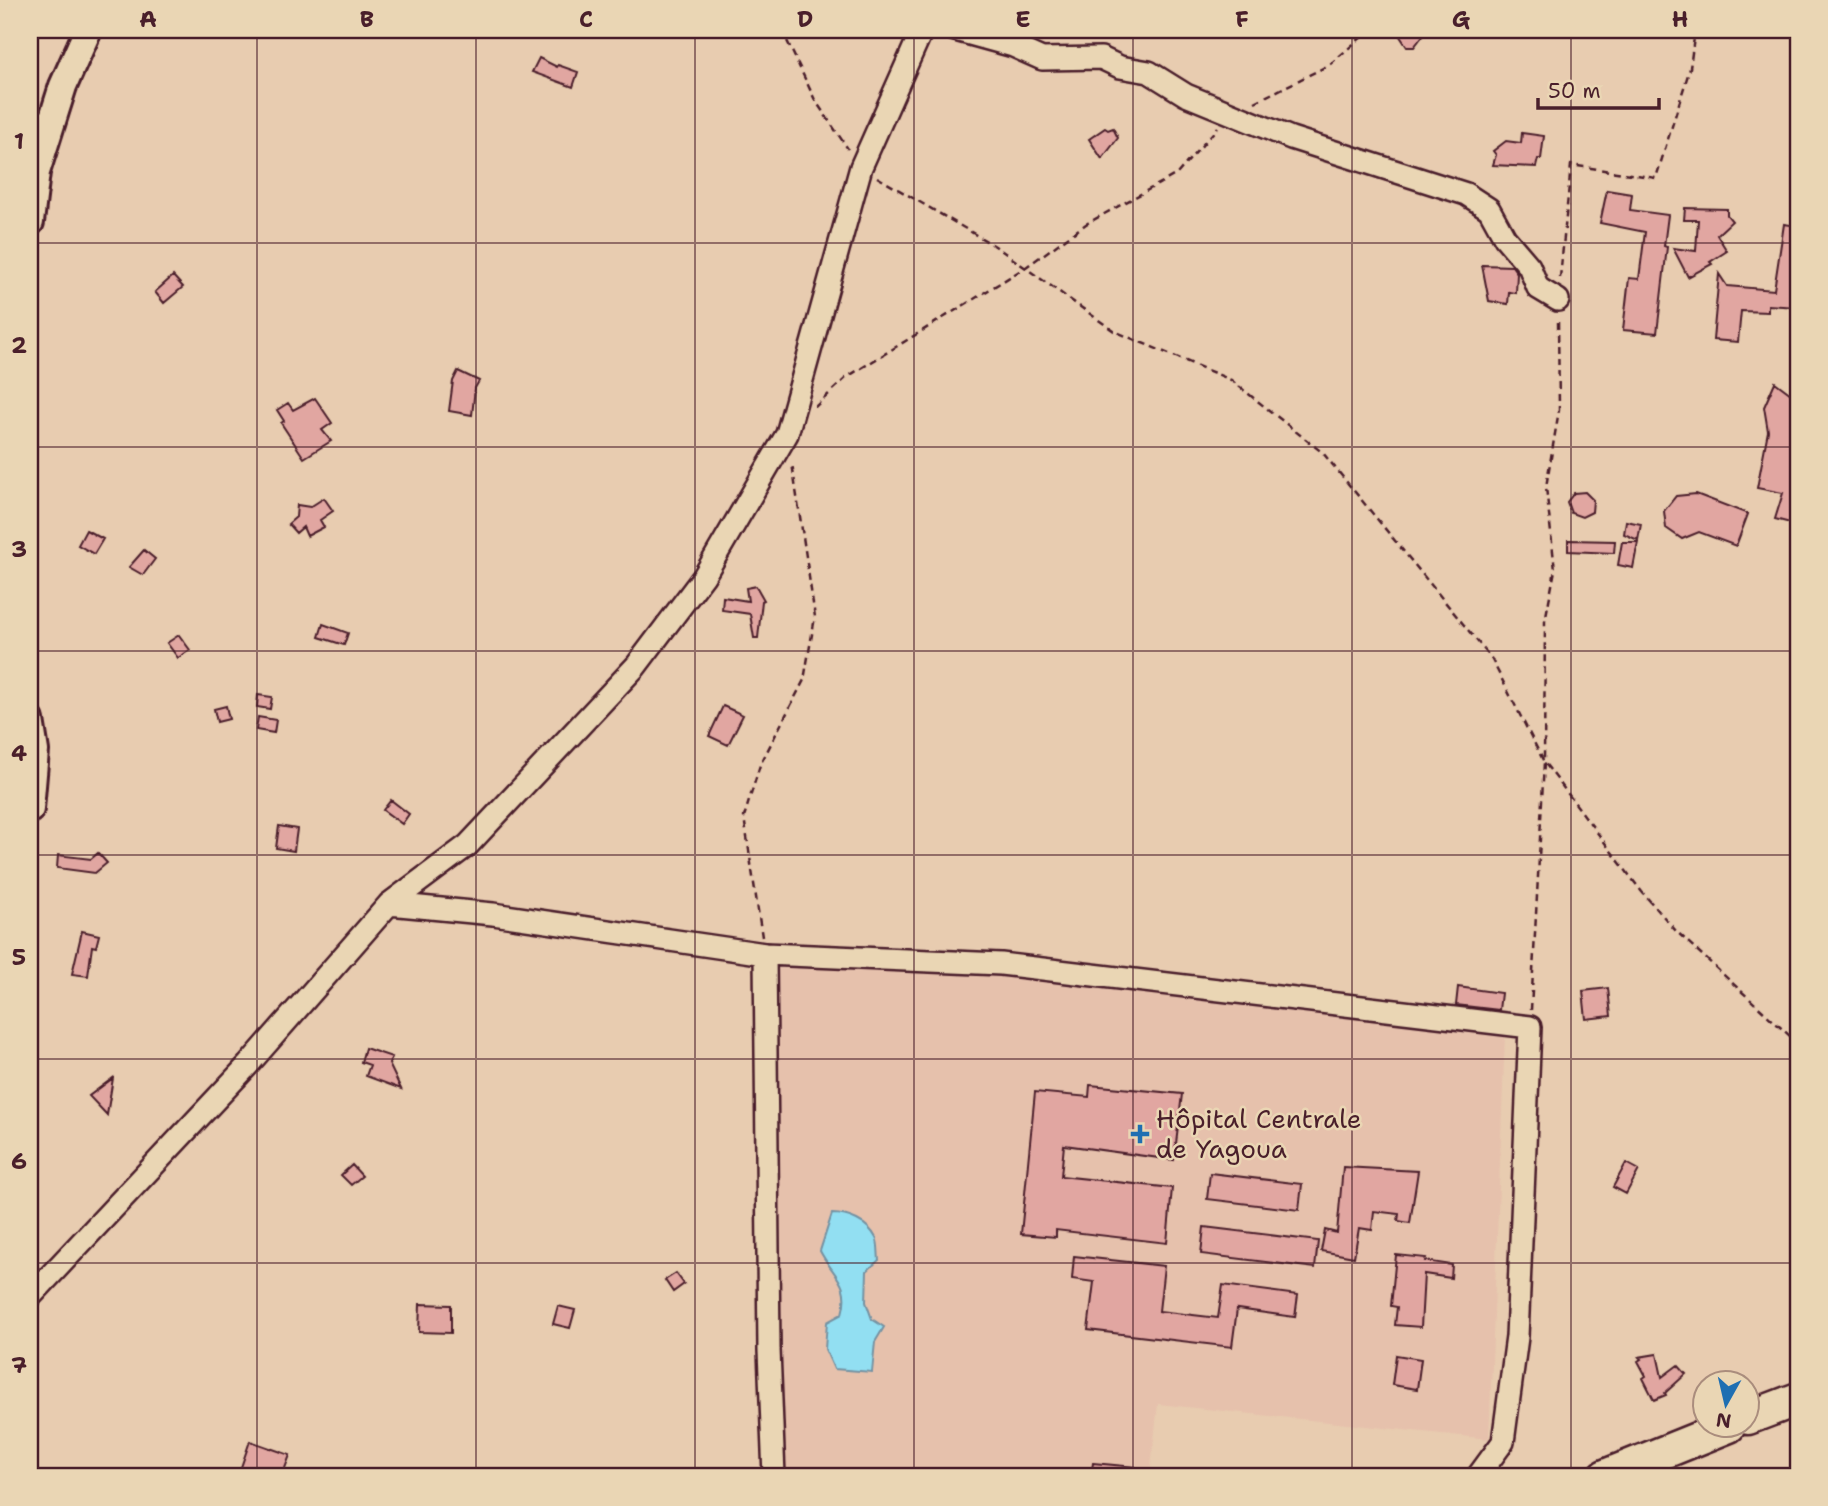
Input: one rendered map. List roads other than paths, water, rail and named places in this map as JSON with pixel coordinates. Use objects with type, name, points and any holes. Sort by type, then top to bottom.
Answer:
[{"type":"highway","points":[[1762,1412],[1798,1398]]},
{"type":"highway","points":[[1605,1476],[1694,1440]]},
{"type":"main road","points":[[30,222],[36,172],[63,86],[88,30]]},
{"type":"main road","points":[[30,720],[35,751],[30,809]]},
{"type":"street","points":[[30,1297],[247,1065],[389,904],[468,845],[636,666],[704,576],[787,434],[861,167],[922,30]]},
{"type":"street","points":[[955,30],[1013,46],[1042,59],[1101,58],[1120,67],[1149,72],[1186,95],[1291,138],[1465,194],[1489,209],[1505,239],[1529,266],[1538,288],[1558,300]]},
{"type":"street","points":[[389,904],[493,914],[765,954],[1001,964],[1530,1027],[1517,1337],[1503,1442],[1478,1476]]},
{"type":"street","points":[[765,954],[769,1350],[774,1476]]},
{"type":"water","points":[[832,1214],[857,1220],[868,1227],[877,1240],[879,1260],[867,1271],[866,1302],[872,1319],[884,1327],[875,1342],[872,1372],[834,1369],[825,1349],[827,1322],[842,1314],[844,1303],[839,1280],[820,1251]]},
{"type":"place","name":"Hôpital Centrale de Yagoua","points":[[1140,1134]]}]
